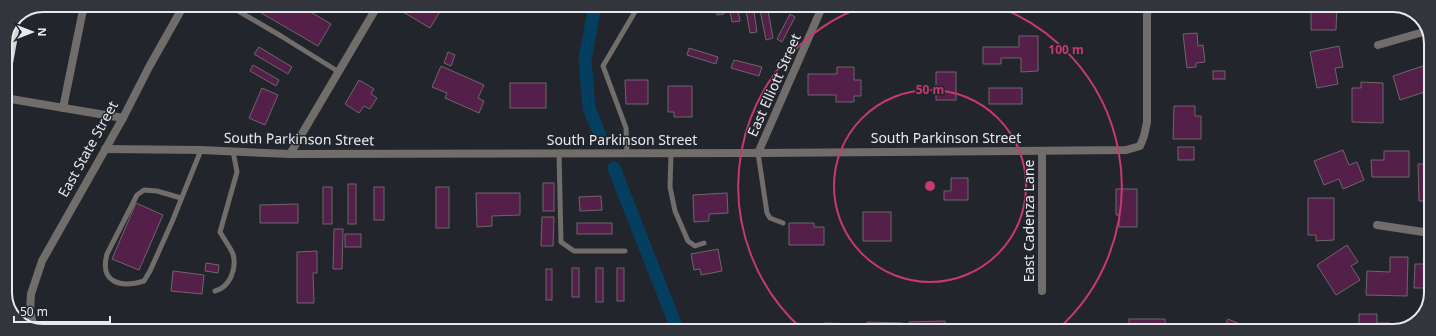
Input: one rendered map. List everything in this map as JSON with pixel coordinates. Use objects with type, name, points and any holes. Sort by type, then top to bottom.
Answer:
[{"type":"street","points":[[63,108],[83,12]]},
{"type":"street","name":"East State Street","points":[[33,322],[30,312],[31,294],[42,261],[123,118],[149,67],[180,12]]},
{"type":"street","points":[[290,154],[374,12]]},
{"type":"street","name":"East Elliott Street","points":[[758,153],[820,12]]},
{"type":"street","name":"South Parkinson Street","points":[[105,149],[201,150],[290,154],[758,153],[1126,150],[1140,146],[1147,122],[1147,12]]},
{"type":"street","points":[[1378,46],[1422,32]]},
{"type":"street","points":[[12,99],[123,118]]},
{"type":"street","name":"East Cadenza Lane","points":[[1042,150],[1042,291]]},
{"type":"street","points":[[1377,225],[1424,232]]},
{"type":"lane","points":[[240,12],[339,72]]},
{"type":"lane","points":[[627,153],[626,128],[603,66],[635,12]]},
{"type":"lane","points":[[181,198],[157,191],[144,190],[137,195],[107,254],[104,264],[107,276],[114,282],[130,284],[144,281],[153,264],[181,198],[201,150]]},
{"type":"lane","points":[[215,291],[222,289],[228,283],[232,275],[234,263],[232,254],[220,232],[237,172],[233,151]]},
{"type":"lane","points":[[559,153],[561,242],[574,251],[625,251]]},
{"type":"lane","points":[[671,153],[670,188],[675,211],[688,240],[695,246],[704,243]]},
{"type":"lane","points":[[758,153],[767,214],[770,218],[783,223]]},
{"type":"building","points":[[260,12],[311,12],[331,24],[318,46]]},
{"type":"building","points":[[403,12],[440,12],[430,28]]},
{"type":"building","points":[[717,12],[724,12],[724,14],[717,15]]},
{"type":"building","points":[[730,12],[738,12],[740,21],[732,22]]},
{"type":"building","points":[[746,12],[754,12],[757,32],[750,33]]},
{"type":"building","points":[[760,12],[768,12],[773,38],[766,40]]},
{"type":"building","points":[[1311,12],[1337,12],[1336,30],[1311,30]]},
{"type":"building","points":[[790,14],[795,17],[782,42],[777,39]]},
{"type":"building","points":[[1197,33],[1198,46],[1203,45],[1205,62],[1196,63],[1196,67],[1187,68],[1183,34]]},
{"type":"building","points":[[1019,36],[1038,36],[1038,71],[1021,72],[1021,58],[1001,58],[1001,64],[983,64],[983,47],[1019,47]]},
{"type":"building","points":[[1339,46],[1343,67],[1335,68],[1338,84],[1317,88],[1310,52]]},
{"type":"building","points":[[259,47],[292,67],[288,74],[254,54]]},
{"type":"building","points":[[689,48],[718,57],[716,64],[687,55]]},
{"type":"building","points":[[448,52],[455,55],[451,66],[444,63]]},
{"type":"building","points":[[734,60],[762,67],[759,76],[731,68]]},
{"type":"building","points":[[253,65],[279,80],[276,86],[250,71]]},
{"type":"building","points":[[441,66],[484,85],[478,98],[484,101],[479,113],[445,98],[447,93],[432,87]]},
{"type":"building","points":[[1424,66],[1424,92],[1400,100],[1393,76]]},
{"type":"building","points":[[837,67],[854,67],[854,80],[861,80],[861,96],[854,96],[854,102],[836,102],[836,95],[808,95],[808,74],[837,74]]},
{"type":"building","points":[[1213,71],[1225,71],[1225,79],[1213,79]]},
{"type":"building","points":[[936,72],[956,72],[956,100],[936,100]]},
{"type":"building","points":[[359,80],[374,89],[371,94],[377,98],[370,109],[364,106],[359,113],[345,104]]},
{"type":"building","points":[[625,80],[648,80],[648,104],[626,104]]},
{"type":"building","points":[[1361,82],[1383,83],[1383,123],[1352,122],[1352,88],[1361,88]]},
{"type":"building","points":[[510,83],[546,83],[546,108],[510,108]]},
{"type":"building","points":[[668,86],[692,86],[692,117],[674,117],[674,112],[668,112]]},
{"type":"building","points":[[262,88],[278,95],[265,125],[249,118]]},
{"type":"building","points":[[989,88],[1022,88],[1022,104],[989,104]]},
{"type":"building","points":[[1174,106],[1195,106],[1195,116],[1201,116],[1201,139],[1173,139]]},
{"type":"building","points":[[1178,147],[1194,147],[1194,160],[1178,160]]},
{"type":"building","points":[[1343,150],[1349,165],[1357,162],[1364,180],[1343,189],[1339,179],[1324,185],[1314,161]]},
{"type":"building","points":[[1384,151],[1409,151],[1409,177],[1372,177],[1371,160],[1384,160]]},
{"type":"building","points":[[1418,164],[1424,164],[1424,201],[1419,201]]},
{"type":"building","points":[[951,178],[968,178],[968,200],[944,200],[944,191],[951,191]]},
{"type":"building","points":[[543,183],[554,183],[554,211],[543,211]]},
{"type":"building","points":[[348,184],[356,184],[356,224],[348,224]]},
{"type":"building","points":[[323,187],[332,187],[332,224],[323,224]]},
{"type":"building","points":[[374,187],[384,187],[384,220],[374,220]]},
{"type":"building","points":[[436,187],[449,187],[449,228],[436,228]]},
{"type":"building","points":[[1116,189],[1137,189],[1137,227],[1119,227],[1119,215],[1116,215]]},
{"type":"building","points":[[476,193],[520,193],[520,215],[492,216],[492,226],[477,227]]},
{"type":"building","points":[[727,193],[728,213],[709,214],[709,221],[694,222],[693,195]]},
{"type":"building","points":[[601,196],[602,210],[580,211],[579,197]]},
{"type":"building","points":[[1308,198],[1334,198],[1334,240],[1316,241],[1316,235],[1308,235]]},
{"type":"building","points":[[136,203],[163,215],[139,270],[112,259]]},
{"type":"building","points":[[298,204],[298,223],[260,223],[260,205]]},
{"type":"building","points":[[863,212],[891,212],[891,241],[863,241]]},
{"type":"building","points":[[542,217],[554,217],[553,246],[541,246]]},
{"type":"building","points":[[577,223],[612,223],[612,234],[577,234]]},
{"type":"building","points":[[789,223],[814,223],[814,227],[824,227],[824,245],[789,245]]},
{"type":"building","points":[[334,229],[343,229],[342,269],[333,269]]},
{"type":"building","points":[[345,234],[361,234],[361,247],[345,247]]},
{"type":"building","points":[[1347,245],[1358,262],[1351,266],[1360,280],[1336,295],[1317,265]]},
{"type":"building","points":[[718,249],[722,271],[701,275],[700,269],[694,270],[691,254]]},
{"type":"building","points":[[317,251],[317,273],[313,273],[314,303],[297,303],[297,252]]},
{"type":"building","points":[[1390,257],[1408,257],[1407,296],[1366,295],[1367,271],[1390,272]]},
{"type":"building","points":[[206,263],[219,265],[218,273],[205,271]]},
{"type":"building","points":[[1415,264],[1424,264],[1424,288],[1414,288]]},
{"type":"building","points":[[572,268],[579,268],[579,297],[572,297]]},
{"type":"building","points":[[596,268],[603,268],[603,302],[596,302]]},
{"type":"building","points":[[617,268],[624,268],[624,301],[617,301]]},
{"type":"building","points":[[546,269],[552,269],[552,300],[546,300]]},
{"type":"building","points":[[173,271],[204,275],[202,294],[171,291]]},
{"type":"building","points":[[1359,314],[1377,314],[1377,323],[1390,323],[1390,324],[1359,324]]},
{"type":"building","points":[[1129,319],[1165,319],[1165,324],[1129,324]]},
{"type":"building","points":[[1228,319],[1240,324],[1226,324]]},
{"type":"building","points":[[945,321],[945,324],[909,324],[909,322]]},
{"type":"building","points":[[867,322],[903,323],[903,324],[867,324]]},
{"type":"building","points":[[824,323],[860,324],[824,324]]},
{"type":"waterway","points":[[594,12],[585,59],[589,108],[600,135]]},
{"type":"waterway","points":[[614,168],[675,324]]}]
